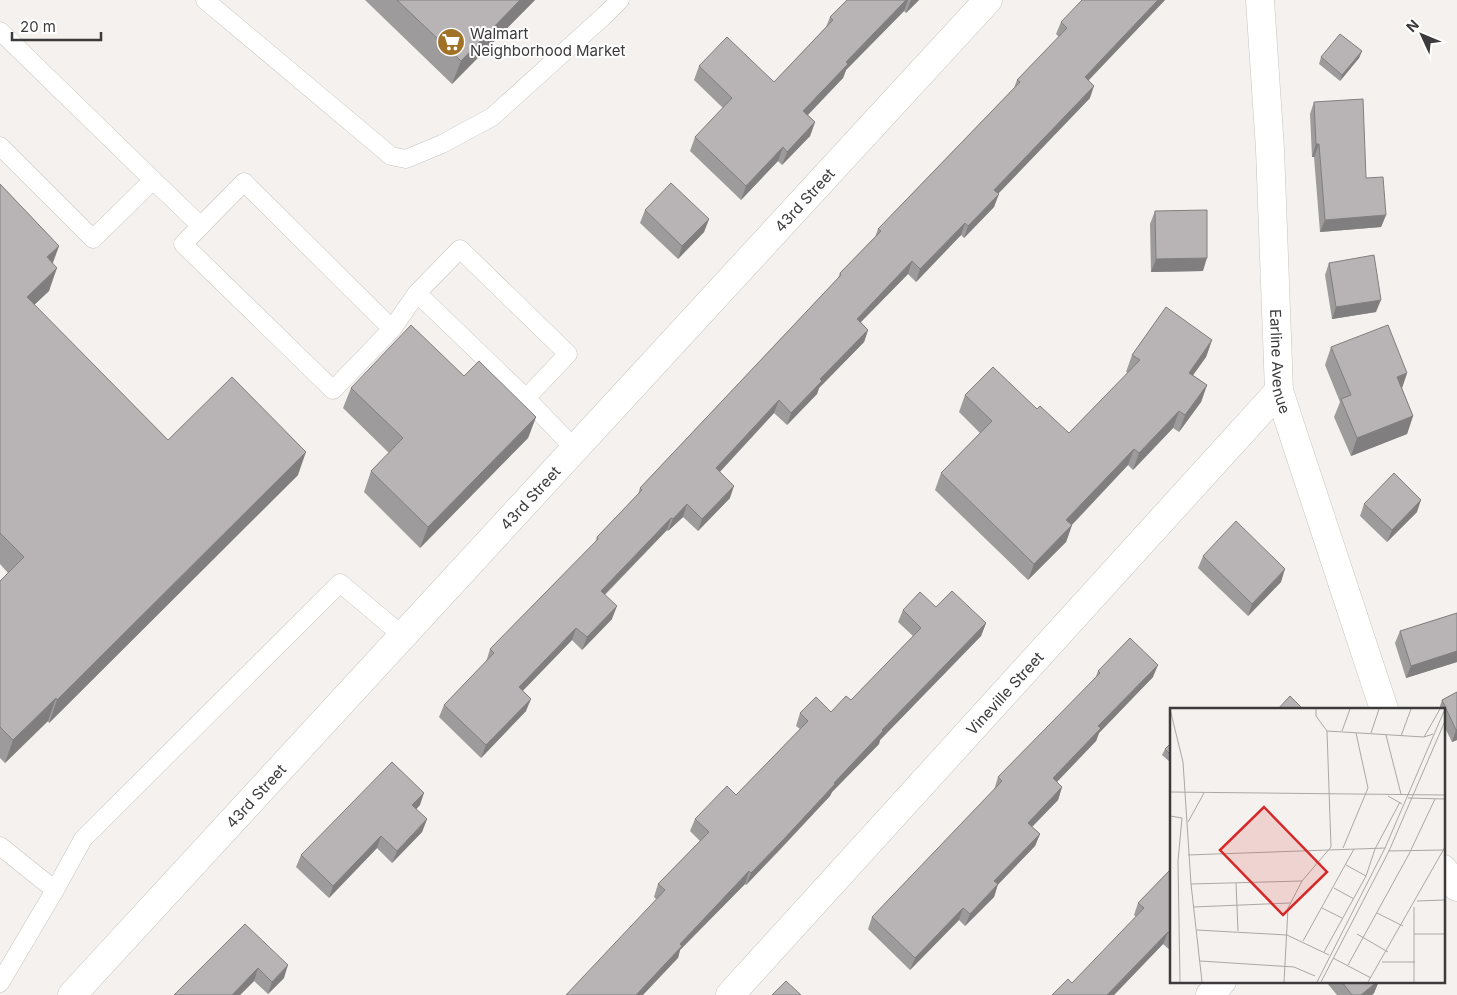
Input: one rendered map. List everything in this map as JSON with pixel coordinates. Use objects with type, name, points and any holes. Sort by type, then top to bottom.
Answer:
[{"type":"street","name":"43rd Street","points":[[72,995],[988,0]]},
{"type":"street","name":"Earline Avenue","points":[[1260,0],[1270,149],[1279,391],[1384,708]]},
{"type":"street","name":"Vineville Street","points":[[730,995],[1279,391]]},
{"type":"street","points":[[1444,870],[1457,887]]},
{"type":"street","points":[[1210,995],[1221,982]]},
{"type":"lane","points":[[205,0],[391,156],[406,159],[442,144],[492,117],[620,0]]},
{"type":"lane","points":[[0,31],[201,226]]},
{"type":"lane","points":[[0,146],[94,239],[153,180]]},
{"type":"lane","points":[[392,329],[244,182],[183,244],[333,390],[392,329],[417,293],[460,249],[568,354],[526,398]]},
{"type":"lane","points":[[417,293],[526,398],[575,449]]},
{"type":"lane","points":[[0,983],[83,839],[340,583],[402,636]]},
{"type":"lane","points":[[0,846],[55,890]]},
{"type":"building","points":[[397,0],[520,0],[461,61]]},
{"type":"building","points":[[847,0],[906,0],[846,62],[848,64],[803,111],[815,122],[787,152],[783,147],[746,186],[695,137],[732,98],[699,66],[727,37],[774,82],[833,20],[830,17]]},
{"type":"building","points":[[1082,0],[1158,0],[1085,77],[1094,86],[994,190],[999,194],[968,226],[965,223],[920,269],[912,261],[857,319],[868,330],[820,379],[822,381],[791,413],[779,400],[716,468],[734,486],[702,519],[687,504],[673,519],[671,518],[601,591],[617,606],[587,637],[576,628],[519,687],[531,699],[486,745],[444,705],[494,653],[490,649],[598,539],[597,537],[642,490],[640,488],[881,231],[878,229],[1020,82],[1017,80],[1067,28],[1061,22]]},
{"type":"building","points":[[1340,34],[1362,51],[1342,75],[1321,57]]},
{"type":"building","points":[[1363,99],[1366,178],[1383,177],[1386,215],[1325,220],[1319,144],[1316,144],[1314,102]]},
{"type":"building","points":[[671,183],[709,219],[682,246],[645,210]]},
{"type":"building","points":[[0,184],[59,246],[47,257],[57,268],[27,297],[168,440],[232,377],[306,452],[57,700],[56,698],[13,740],[0,727],[0,581],[24,557],[0,533]]},
{"type":"building","points":[[1207,210],[1207,258],[1156,259],[1155,211]]},
{"type":"building","points":[[1374,255],[1381,300],[1336,307],[1329,263]]},
{"type":"building","points":[[1166,307],[1212,340],[1189,373],[1207,385],[1185,415],[1179,411],[1139,453],[1134,449],[1066,520],[1072,525],[1034,564],[941,473],[992,421],[965,395],[993,367],[1037,409],[1040,406],[1069,433],[1140,360],[1132,355]]},
{"type":"building","points":[[411,325],[464,376],[479,361],[536,417],[428,527],[371,471],[403,438],[351,388]]},
{"type":"building","points":[[1388,325],[1407,373],[1397,377],[1413,416],[1357,438],[1341,399],[1351,395],[1331,347]]},
{"type":"building","points":[[1394,473],[1421,500],[1392,530],[1364,504]]},
{"type":"building","points":[[1236,521],[1285,569],[1252,604],[1203,556]]},
{"type":"building","points":[[952,591],[986,623],[882,730],[783,840],[751,873],[749,871],[680,944],[682,946],[636,995],[566,995],[665,890],[658,884],[709,832],[695,819],[727,786],[736,795],[808,721],[800,713],[816,697],[831,712],[846,696],[851,700],[921,628],[903,610],[920,592],[936,607]]},
{"type":"building","points":[[1457,613],[1457,651],[1411,666],[1400,631]]},
{"type":"building","points":[[1130,638],[1158,665],[1098,726],[1101,728],[1053,778],[1062,787],[1028,823],[1040,834],[994,881],[998,884],[970,914],[963,908],[915,958],[872,917],[1002,781],[998,777],[1100,673],[1098,671]]},
{"type":"building","points":[[1457,692],[1457,729],[1456,730],[1442,700]]},
{"type":"building","points":[[1290,696],[1302,708],[1279,708]]},
{"type":"building","points":[[1170,744],[1170,754],[1165,749]]},
{"type":"building","points":[[392,762],[424,793],[412,805],[427,819],[397,851],[381,836],[333,886],[301,855]]},
{"type":"building","points":[[1170,870],[1170,933],[1168,932],[1107,995],[1052,995],[1068,979],[1072,983],[1144,908],[1138,903]]},
{"type":"building","points":[[245,924],[288,965],[272,982],[258,968],[232,995],[174,995]]},
{"type":"building","points":[[786,981],[801,995],[772,995]]},
{"type":"building","points":[[1342,982],[1377,982],[1361,995],[1352,995]]},
{"type":"place","name":"Walmart Neighborhood Market","points":[[451,42]]}]
